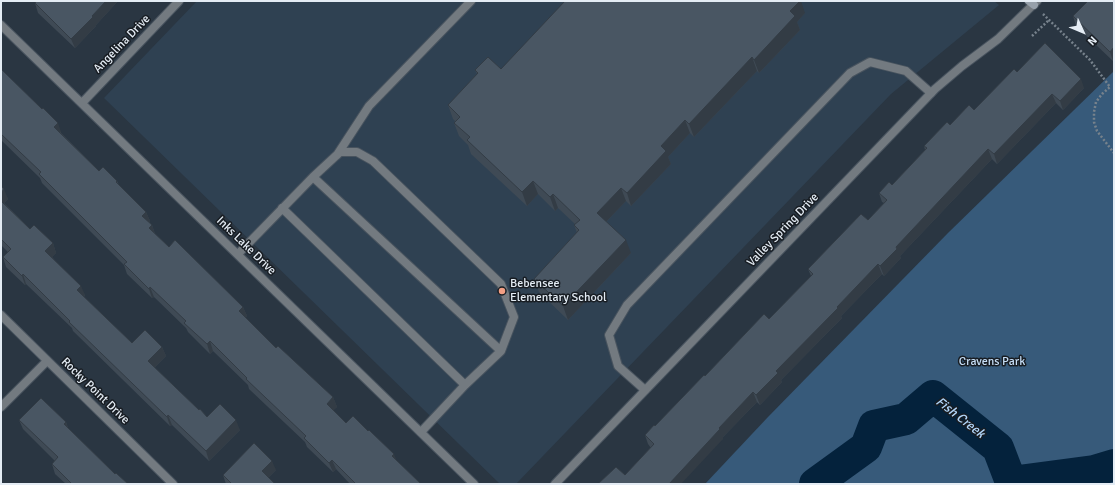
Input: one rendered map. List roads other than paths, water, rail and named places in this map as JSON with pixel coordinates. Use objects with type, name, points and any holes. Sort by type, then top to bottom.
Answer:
[{"type":"street","name":"Angelina Drive","points":[[82,103],[179,1]]},
{"type":"street","points":[[238,254],[336,155],[369,106],[471,1]]},
{"type":"street","name":"Valley Spring Drive","points":[[555,484],[931,93],[962,66],[998,39],[1034,2]]},
{"type":"street","name":"Inks Lake Drive","points":[[1,25],[474,484]]},
{"type":"street","points":[[646,390],[618,366],[609,334],[626,305],[850,73],[870,62],[906,71],[931,93]]},
{"type":"street","points":[[336,155],[340,152],[357,152],[373,161],[501,284],[514,317],[501,351],[465,385],[421,432]]},
{"type":"street","points":[[313,177],[501,351]]},
{"type":"street","points":[[282,208],[465,385]]},
{"type":"street","name":"Rocky Point Drive","points":[[1,315],[173,484]]},
{"type":"street","points":[[1,407],[47,361]]},
{"type":"waterway","name":"Fish Creek","points":[[815,484],[866,447],[874,426],[906,419],[933,396],[998,448],[1011,482],[1094,471],[1114,465]]},
{"type":"place","name":"Bebensee Elementary School","points":[[502,291]]},
{"type":"park label","name":"Cravens Park","points":[[992,362]]}]
